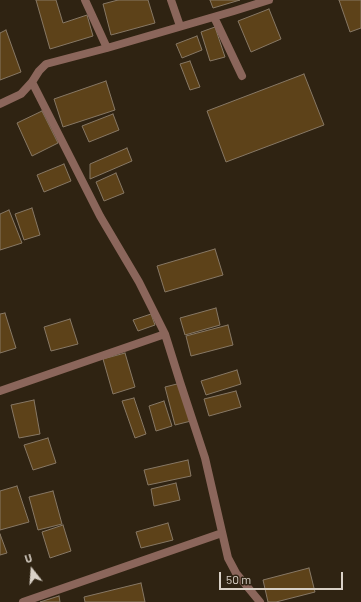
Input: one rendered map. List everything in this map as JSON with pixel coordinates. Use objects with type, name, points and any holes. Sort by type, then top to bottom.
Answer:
[{"type":"street","points":[[85,0],[107,48]]},
{"type":"street","points":[[171,0],[180,26]]},
{"type":"street","points":[[0,104],[21,94],[46,64],[107,48],[270,0]]},
{"type":"street","points":[[214,17],[242,76]]},
{"type":"street","points":[[32,82],[100,216],[139,282],[165,334],[205,458],[228,558],[236,573],[260,602]]},
{"type":"street","points":[[0,391],[165,334]]},
{"type":"street","points":[[23,602],[222,533]]},
{"type":"building","points":[[36,0],[56,0],[63,23],[87,15],[93,36],[50,49]]},
{"type":"building","points":[[118,0],[148,0],[155,23],[111,35],[103,4]]},
{"type":"building","points":[[210,0],[240,0],[213,8]]},
{"type":"building","points":[[339,0],[361,0],[361,28],[350,32]]},
{"type":"building","points":[[269,9],[281,39],[251,52],[238,21]]},
{"type":"building","points":[[215,27],[225,57],[210,61],[201,32]]},
{"type":"building","points":[[6,30],[21,72],[0,80],[0,33]]},
{"type":"building","points":[[197,36],[202,50],[182,58],[176,44]]},
{"type":"building","points":[[190,61],[200,87],[190,90],[180,64]]},
{"type":"building","points":[[304,74],[324,125],[226,162],[207,111]]},
{"type":"building","points":[[106,81],[115,110],[63,127],[54,99]]},
{"type":"building","points":[[42,111],[58,143],[32,156],[17,123]]},
{"type":"building","points":[[113,114],[119,130],[89,142],[82,126]]},
{"type":"building","points":[[127,148],[132,161],[90,179],[90,164]]},
{"type":"building","points":[[64,164],[71,181],[44,192],[37,175]]},
{"type":"building","points":[[116,173],[124,193],[104,201],[96,182]]},
{"type":"building","points":[[32,208],[40,235],[24,240],[15,214]]},
{"type":"building","points":[[9,210],[22,243],[0,250],[0,214]]},
{"type":"building","points":[[215,249],[223,275],[165,292],[157,266]]},
{"type":"building","points":[[216,308],[220,325],[185,335],[180,318]]},
{"type":"building","points":[[5,313],[16,348],[0,353],[0,314]]},
{"type":"building","points":[[151,314],[155,325],[138,331],[133,320]]},
{"type":"building","points":[[70,319],[78,344],[51,351],[44,327]]},
{"type":"building","points":[[228,325],[233,345],[191,356],[186,336]]},
{"type":"building","points":[[125,353],[135,387],[113,394],[103,359]]},
{"type":"building","points":[[237,370],[241,384],[206,395],[201,381]]},
{"type":"building","points":[[181,383],[191,421],[175,425],[165,387]]},
{"type":"building","points":[[236,391],[241,407],[209,416],[204,399]]},
{"type":"building","points":[[134,398],[146,434],[135,438],[122,401]]},
{"type":"building","points":[[34,400],[40,434],[19,438],[11,405]]},
{"type":"building","points":[[164,401],[172,426],[156,431],[149,406]]},
{"type":"building","points":[[48,438],[56,463],[33,470],[24,445]]},
{"type":"building","points":[[188,460],[191,476],[148,485],[144,470]]},
{"type":"building","points":[[176,483],[180,500],[154,506],[151,489]]},
{"type":"building","points":[[17,486],[29,522],[0,530],[0,491]]},
{"type":"building","points":[[53,491],[62,524],[38,530],[29,497]]},
{"type":"building","points":[[168,523],[173,540],[141,548],[136,532]]},
{"type":"building","points":[[63,525],[71,551],[50,558],[42,532]]},
{"type":"building","points":[[0,534],[7,553],[0,555]]},
{"type":"building","points":[[309,568],[315,592],[276,602],[268,602],[263,580]]},
{"type":"building","points":[[141,583],[145,602],[85,602],[84,597]]},
{"type":"building","points":[[59,596],[60,602],[40,602]]}]
